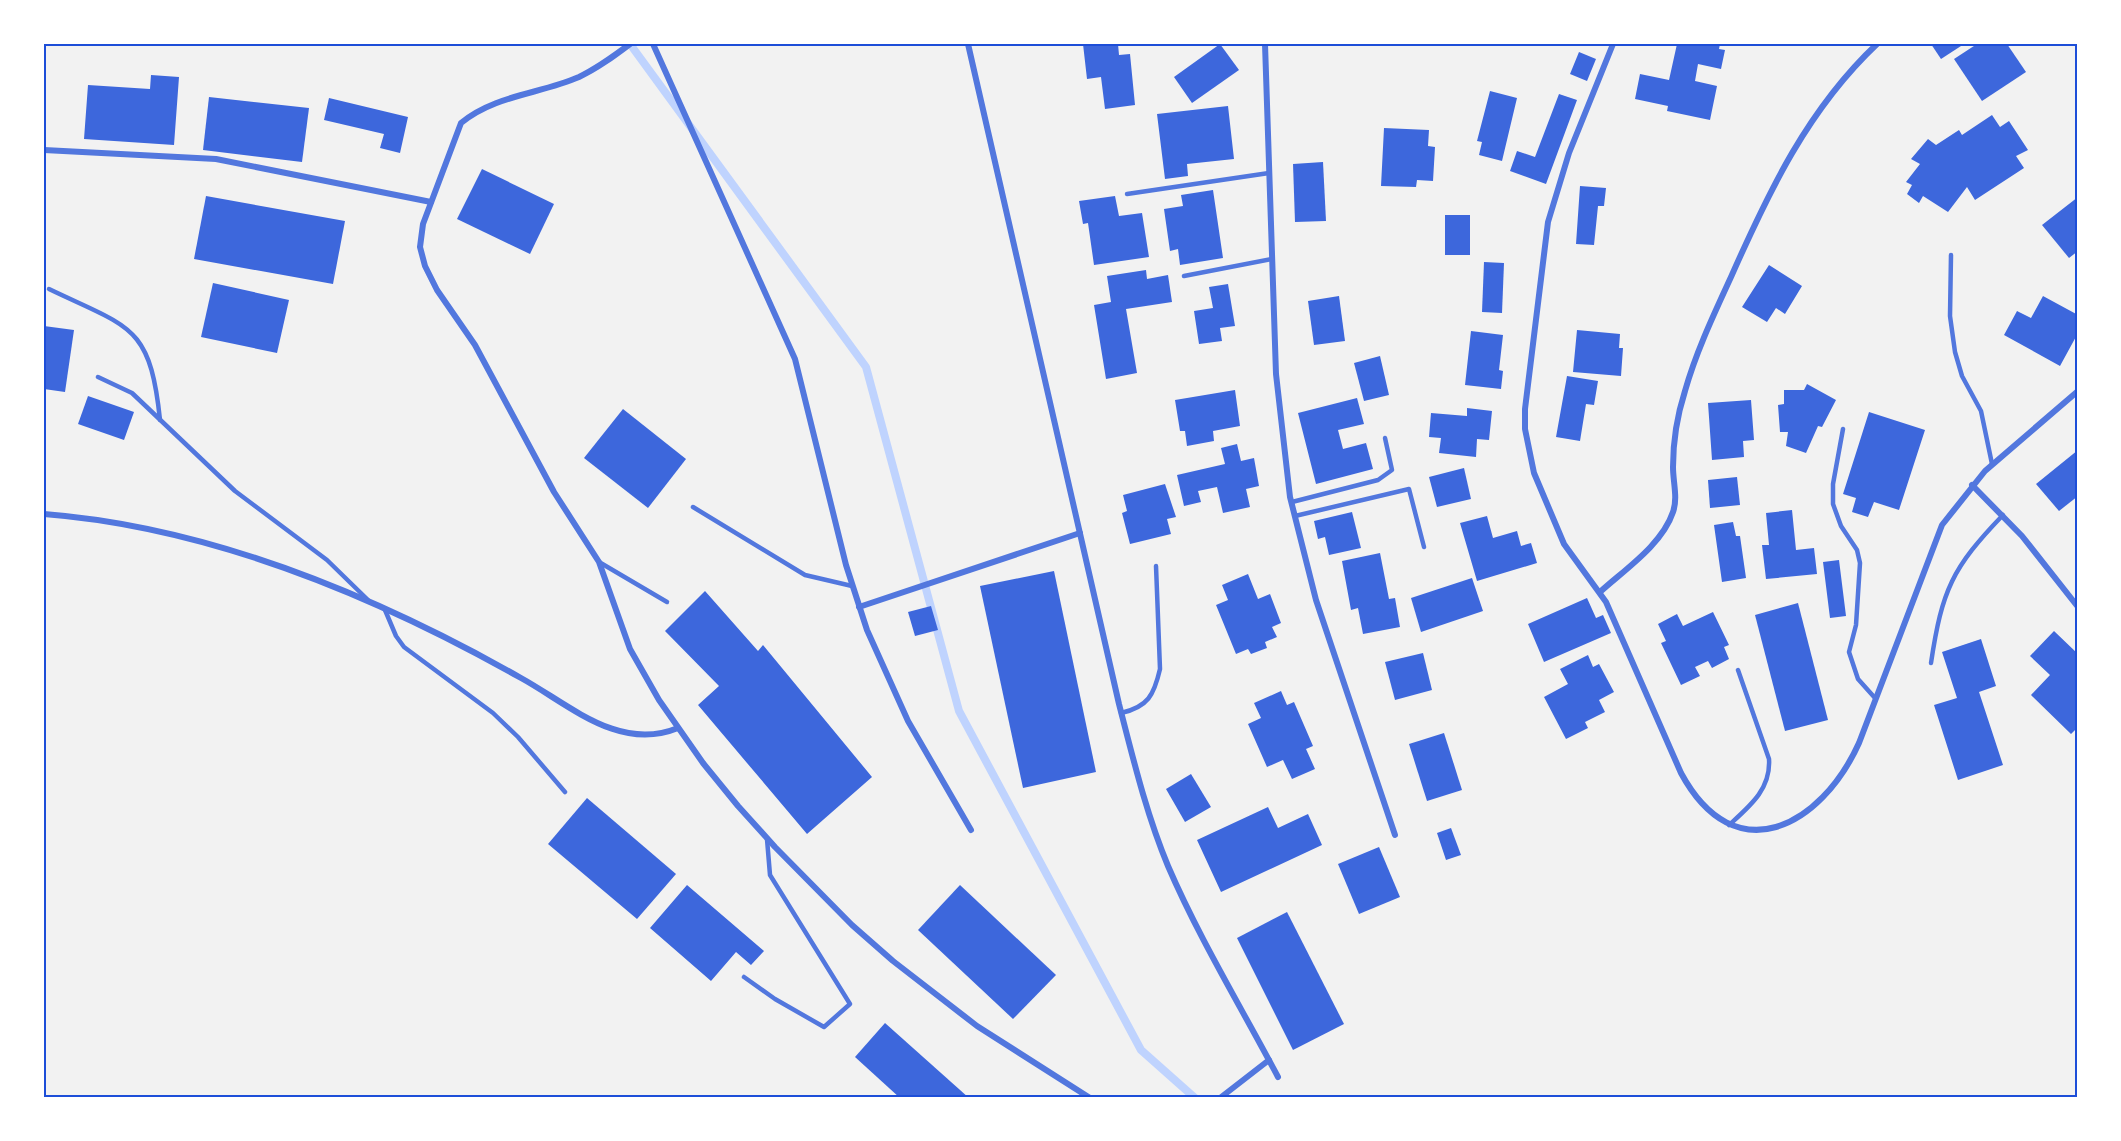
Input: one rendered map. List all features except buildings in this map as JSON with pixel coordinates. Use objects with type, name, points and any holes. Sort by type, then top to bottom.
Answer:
[{"type":"street","points":[[630,44],[606,62],[578,77],[506,99],[475,112],[461,123],[423,224],[420,247],[425,266],[436,290],[476,345],[554,492],[599,562],[630,649],[648,684],[703,763],[767,838],[852,925],[926,988],[1020,1055],[1090,1098]]},
{"type":"street","points":[[653,44],[795,359],[852,586],[880,661],[908,721],[971,830]]},
{"type":"street","points":[[968,44],[1080,533],[1144,798],[1167,864],[1187,907],[1278,1077]]},
{"type":"street","points":[[1265,44],[1277,391],[1294,516],[1316,600],[1395,835]]},
{"type":"street","points":[[1613,44],[1567,159],[1548,222],[1525,419],[1530,460],[1564,544],[1600,592],[1619,628],[1687,784],[1710,813],[1740,829],[1763,830],[1791,820],[1818,803],[1846,770],[1935,537],[1949,513],[1992,464],[2078,391]]},
{"type":"street","points":[[1600,592],[1649,546],[1670,519],[1674,508],[1673,456],[1679,412],[1692,366],[1722,297],[1767,200],[1809,123],[1843,78],[1877,44]]},
{"type":"street","points":[[44,150],[216,159],[431,202]]},
{"type":"street","points":[[1972,485],[2003,515],[2078,607]]},
{"type":"street","points":[[44,514],[135,527],[209,545],[280,568],[374,605],[479,654],[615,731],[651,736],[678,728]]},
{"type":"street","points":[[859,607],[1080,533]]},
{"type":"street","points":[[1220,1098],[1269,1059]]},
{"type":"lane","points":[[1127,194],[1269,173]]},
{"type":"lane","points":[[1951,255],[1950,316],[1955,352],[1962,376],[1981,411],[1992,464]]},
{"type":"lane","points":[[1184,276],[1272,259]]},
{"type":"lane","points":[[49,289],[121,324],[136,336],[147,353],[154,374],[160,420]]},
{"type":"lane","points":[[98,377],[132,393],[235,490],[327,560],[374,605]]},
{"type":"lane","points":[[1843,429],[1833,484],[1833,504],[1840,526],[1857,550],[1860,563],[1856,626],[1849,652],[1858,679],[1875,698]]},
{"type":"lane","points":[[1292,502],[1378,480],[1389,474],[1392,470],[1385,438]]},
{"type":"lane","points":[[1294,516],[1409,489],[1424,547]]},
{"type":"lane","points":[[693,507],[805,575],[852,586]]},
{"type":"lane","points":[[1931,663],[1939,616],[1956,570],[1976,541],[2003,515]]},
{"type":"lane","points":[[599,562],[667,602]]},
{"type":"lane","points":[[1122,712],[1139,709],[1147,700],[1156,685],[1160,669],[1156,566]]},
{"type":"lane","points":[[385,610],[396,636],[404,647],[493,713],[518,737],[565,792]]},
{"type":"lane","points":[[1729,825],[1765,787],[1770,770],[1769,759],[1738,670]]},
{"type":"lane","points":[[744,977],[775,999],[825,1027],[850,1004],[770,875],[767,838]]},
{"type":"waterway","points":[[630,44],[866,367],[959,711],[1141,1050],[1195,1098]]}]
